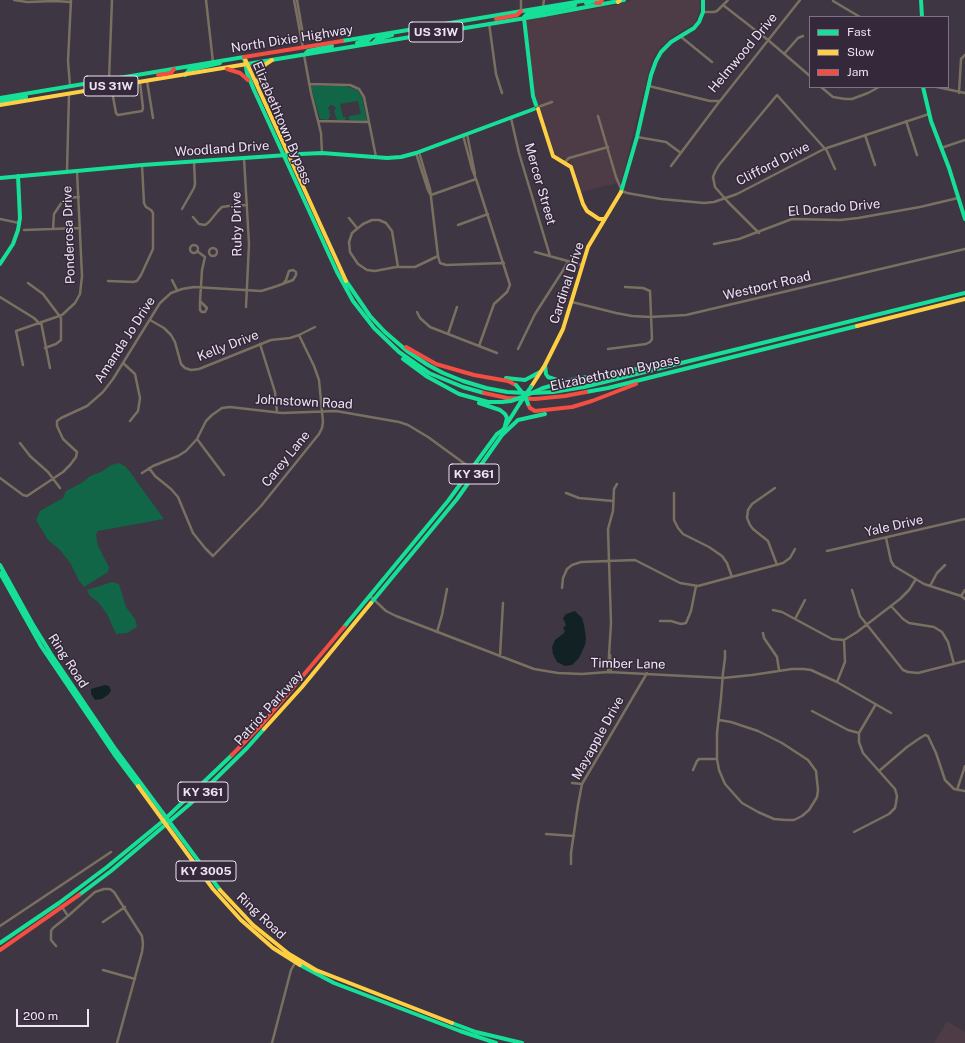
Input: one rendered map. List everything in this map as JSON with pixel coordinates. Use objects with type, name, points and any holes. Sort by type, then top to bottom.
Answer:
[{"type":"main road","name":"North Dixie Highway","points":[[1,99],[302,46],[337,42],[588,0]]},
{"type":"main road","points":[[599,0],[527,14],[524,18],[533,96],[551,153],[556,159],[569,166],[572,170],[583,204],[587,211],[599,219],[604,218]]},
{"type":"main road","points":[[573,10],[575,8],[600,3],[602,0]]},
{"type":"main road","name":"North Dixie Highway","points":[[246,64],[573,10],[624,0]]},
{"type":"main road","points":[[680,36],[696,26],[704,12],[703,0]]},
{"type":"main road","points":[[921,0],[922,16]]},
{"type":"main road","points":[[455,29],[458,27],[517,15],[521,11]]},
{"type":"main road","points":[[425,34],[431,29],[461,24],[464,21]]},
{"type":"main road","points":[[391,40],[394,37],[421,32],[422,28]]},
{"type":"main road","points":[[373,43],[376,39],[422,28]]},
{"type":"main road","points":[[330,50],[332,48],[368,40],[372,36]]},
{"type":"main road","name":"Cardinal Drive","points":[[531,387],[560,337],[590,241],[622,191],[656,61],[664,48],[680,36]]},
{"type":"main road","points":[[304,54],[308,51],[334,45],[337,42]]},
{"type":"main road","points":[[260,91],[258,73],[262,67],[276,57],[301,51],[302,46]]},
{"type":"main road","name":"Elizabethtown Bypass","points":[[244,57],[254,90],[342,283],[362,315],[386,341],[414,363],[446,381],[480,392],[512,398],[535,399],[565,396],[608,388],[964,300]]},
{"type":"main road","points":[[185,75],[189,70],[218,64],[225,60]]},
{"type":"main road","name":"Elizabethtown Bypass","points":[[246,64],[260,91],[346,279],[365,309],[380,327],[418,359],[443,373],[476,386],[507,392],[545,393],[568,390],[965,292]]},
{"type":"main road","name":"US 31W","points":[[222,68],[246,64]]},
{"type":"main road","name":"North Dixie Highway","points":[[0,105],[222,68]]},
{"type":"main road","points":[[222,68],[240,73],[247,78],[254,90]]},
{"type":"main road","points":[[130,83],[137,79],[172,73],[174,69]]},
{"type":"main road","points":[[69,94],[72,89],[126,79],[144,74]]},
{"type":"main road","points":[[923,88],[929,114],[965,219]]},
{"type":"main road","name":"Woodland Drive","points":[[0,178],[77,170],[300,154],[322,153],[376,158],[397,157],[417,153],[537,108]]},
{"type":"main road","points":[[0,263],[13,244],[17,234],[19,223],[18,176]]},
{"type":"main road","points":[[386,341],[396,353],[413,367],[440,384],[459,394],[500,410],[507,418],[504,428]]},
{"type":"main road","points":[[395,341],[436,364],[465,373],[508,381],[516,385],[525,396],[530,408],[535,411],[542,412],[572,407]]},
{"type":"main road","points":[[545,365],[546,374],[548,377],[558,380],[575,379],[688,361]]},
{"type":"main road","points":[[502,435],[513,423],[521,418],[572,407],[592,401],[631,385],[701,365]]},
{"type":"main road","points":[[488,377],[497,376],[525,380],[540,372]]},
{"type":"main road","points":[[459,394],[488,402],[512,401],[543,388],[575,379]]},
{"type":"main road","name":"Patriot Parkway","points":[[0,950],[62,908],[111,871],[166,826],[214,781],[276,717],[457,499],[502,435],[504,428],[531,387]]},
{"type":"main road","name":"Patriot Parkway","points":[[0,943],[59,903],[107,867],[164,820],[220,767],[263,723],[370,596],[448,501],[497,434],[504,428]]},
{"type":"main road","name":"Ring Road","points":[[0,565],[32,623],[74,689],[164,820],[166,826],[213,889],[235,914],[266,943],[295,963],[342,987],[496,1043]]},
{"type":"main road","name":"Ring Road","points":[[0,573],[49,657],[114,754],[164,820],[170,822],[217,886],[237,909],[259,930],[298,960],[340,980],[458,1025],[491,1036],[522,1043]]},
{"type":"street","points":[[14,0],[27,2],[72,1],[68,61],[70,86]]},
{"type":"street","points":[[109,80],[112,0]]},
{"type":"street","points":[[206,0],[214,62]]},
{"type":"street","points":[[296,0],[304,40],[302,46]]},
{"type":"street","points":[[521,0],[521,11]]},
{"type":"street","points":[[543,8],[544,0]]},
{"type":"street","points":[[704,12],[714,12],[723,6],[728,0]]},
{"type":"street","name":"Helmwood Drive","points":[[649,86],[710,102],[720,101],[800,0]]},
{"type":"street","points":[[832,1],[858,16]]},
{"type":"street","points":[[723,6],[768,40],[809,75]]},
{"type":"street","points":[[489,23],[496,74],[502,93]]},
{"type":"street","points":[[680,36],[712,62]]},
{"type":"street","points":[[784,54],[798,38],[803,36]]},
{"type":"street","points":[[304,54],[309,84],[321,133],[322,153]]},
{"type":"street","points":[[959,93],[961,59],[965,55]]},
{"type":"street","points":[[147,80],[153,118]]},
{"type":"street","points":[[111,86],[116,113],[118,115],[141,111],[143,108],[140,81]]},
{"type":"street","points":[[309,84],[350,85],[354,86],[360,91],[364,97],[376,158]]},
{"type":"street","points":[[822,88],[833,97],[845,100],[852,99],[877,88]]},
{"type":"street","points":[[941,88],[959,93],[965,93]]},
{"type":"street","points":[[67,171],[70,114],[69,94]]},
{"type":"street","points":[[759,233],[714,185],[713,177],[715,172],[777,94],[827,151],[834,169]]},
{"type":"street","points":[[671,166],[720,101]]},
{"type":"street","name":"Woodland Drive","points":[[537,108],[552,102]]},
{"type":"street","name":"Clifford Drive","points":[[622,191],[626,193],[697,203],[710,202],[745,190],[824,149],[929,114]]},
{"type":"street","points":[[598,116],[616,177],[622,191]]},
{"type":"street","name":"Mercer Street","points":[[511,118],[519,153],[550,256]]},
{"type":"street","points":[[318,121],[369,122]]},
{"type":"street","points":[[906,121],[917,155]]},
{"type":"street","points":[[465,135],[476,178],[509,282],[509,289],[506,294],[494,304],[479,346]]},
{"type":"street","points":[[865,135],[874,165]]},
{"type":"street","points":[[637,137],[666,142],[681,153]]},
{"type":"street","points":[[941,148],[965,140]]},
{"type":"street","points":[[564,163],[569,158],[608,147]]},
{"type":"street","points":[[417,153],[430,189],[440,263],[446,265],[504,263]]},
{"type":"street","name":"Ruby Drive","points":[[244,158],[249,244],[246,307]]},
{"type":"street","points":[[182,209],[195,184],[194,161]]},
{"type":"street","points":[[108,281],[137,281],[153,248],[153,213],[144,203],[142,165]]},
{"type":"street","name":"Ponderosa Drive","points":[[23,365],[16,330],[59,316],[75,303],[80,294],[82,276],[77,170]]},
{"type":"street","points":[[431,195],[476,178]]},
{"type":"street","points":[[53,229],[54,214],[62,202],[67,198],[79,197]]},
{"type":"street","name":"El Dorado Drive","points":[[714,244],[739,240],[792,219],[840,220],[858,218],[920,207],[959,198]]},
{"type":"street","points":[[193,217],[199,224],[205,225],[224,206],[247,205]]},
{"type":"street","points":[[458,225],[488,214]]},
{"type":"street","points":[[349,218],[357,228]]},
{"type":"street","points":[[0,219],[19,223]]},
{"type":"street","points":[[398,267],[393,234],[388,224],[382,220],[367,222],[357,228],[351,235],[349,244],[351,253],[360,266],[364,269],[372,271],[398,267],[415,267],[438,256]]},
{"type":"street","points":[[24,230],[80,228]]},
{"type":"street","name":"Westport Road","points":[[572,302],[616,313],[650,317],[694,314],[965,250]]},
{"type":"street","points":[[197,251],[205,257]]},
{"type":"street","points":[[535,252],[582,265]]},
{"type":"street","points":[[205,257],[210,254]]},
{"type":"street","points":[[200,301],[205,257]]},
{"type":"street","points":[[518,349],[536,314],[569,261]]},
{"type":"street","name":"Amanda Jo Drive","points":[[0,478],[23,495],[27,496],[53,479],[74,461],[77,453],[76,450],[63,439],[57,426],[57,421],[81,409],[99,396],[123,363],[163,300],[177,290],[190,287],[201,287],[261,291],[283,284],[294,279],[296,272],[291,270],[283,284]]},
{"type":"street","points":[[172,280],[177,290]]},
{"type":"street","points":[[28,283],[43,294],[59,316],[61,323],[61,340],[56,344],[45,348]]},
{"type":"street","points":[[608,349],[626,348],[649,343],[652,339],[650,295],[648,290],[643,288],[625,287]]},
{"type":"street","points":[[0,297],[39,322],[50,368]]},
{"type":"street","points":[[448,334],[457,307]]},
{"type":"street","points":[[417,312],[420,318],[428,325],[497,353]]},
{"type":"street","name":"Kelly Drive","points":[[150,320],[171,334],[175,342],[181,364],[190,370],[199,369],[271,340],[290,338],[299,335],[315,327]]},
{"type":"street","name":"Carey Lane","points":[[149,468],[155,476],[178,497],[193,533],[213,556],[261,506],[319,434],[323,425],[319,380],[299,335]]},
{"type":"street","points":[[260,344],[275,392],[277,412]]},
{"type":"street","points":[[123,363],[134,374],[140,398],[139,409],[130,420]]},
{"type":"street","name":"Johnstown Road","points":[[142,473],[189,448],[197,439],[209,418],[215,412],[222,408],[235,407],[277,412],[341,412],[399,422],[408,425],[428,437],[476,472]]},
{"type":"street","points":[[197,439],[224,475]]},
{"type":"street","points":[[20,443],[30,456],[48,472],[60,488]]},
{"type":"street","points":[[609,672],[611,623],[608,529],[612,511],[614,488],[617,484]]},
{"type":"street","points":[[775,488],[752,504],[747,513],[750,525],[768,541],[777,565]]},
{"type":"street","points":[[566,493],[579,498],[613,501]]},
{"type":"street","points":[[674,493],[674,520],[678,528],[683,534],[714,550],[722,556],[727,563],[732,577]]},
{"type":"street","name":"Yale Drive","points":[[827,551],[965,519]]},
{"type":"street","points":[[886,538],[892,564],[930,586],[961,596],[965,599]]},
{"type":"street","points":[[562,588],[564,575],[567,570],[572,565],[581,562],[609,560],[638,561],[680,583],[696,586],[777,565],[788,560],[795,549]]},
{"type":"street","points":[[930,586],[937,573],[945,565]]},
{"type":"street","points":[[773,610],[778,610],[832,639],[844,640],[905,595],[916,579]]},
{"type":"street","points":[[660,621],[671,621],[686,624],[691,611],[696,586]]},
{"type":"street","points":[[437,632],[447,589]]},
{"type":"street","points":[[852,590],[859,613],[866,624],[898,665],[905,671],[918,673],[965,661]]},
{"type":"street","points":[[961,596],[965,590]]},
{"type":"street","name":"Timber Lane","points":[[370,596],[386,611],[396,616],[530,668],[582,674],[609,672],[647,673],[723,678],[752,676],[779,670],[798,668],[811,670],[837,682],[891,713]]},
{"type":"street","points":[[795,619],[805,600]]},
{"type":"street","points":[[500,656],[502,603]]},
{"type":"street","points":[[891,606],[906,622],[915,625],[934,627],[942,632],[948,642],[954,664]]},
{"type":"street","points":[[763,633],[764,638],[777,657],[779,670]]},
{"type":"street","points":[[837,682],[845,662],[844,640]]},
{"type":"street","points":[[719,720],[731,722],[758,731],[782,743],[808,760],[814,768],[817,777],[818,790],[817,797],[809,810],[798,819],[786,820],[768,817],[750,808],[734,796],[725,784],[717,759],[719,720],[725,651]]},
{"type":"street","name":"Mayapple Drive","points":[[571,864],[582,784],[647,673]]},
{"type":"street","points":[[854,832],[889,814],[894,808],[897,799],[896,792],[861,749],[859,742],[859,733],[876,704]]},
{"type":"street","points":[[812,711],[848,730],[859,733]]},
{"type":"street","points":[[879,771],[907,747],[925,735],[928,736],[936,753],[945,780],[949,785],[965,792]]},
{"type":"street","points":[[693,770],[699,759],[717,759]]},
{"type":"street","points":[[958,790],[965,766]]},
{"type":"street","points":[[572,783],[582,784]]},
{"type":"street","points":[[546,834],[574,836]]},
{"type":"street","points":[[0,926],[111,852]]},
{"type":"street","points":[[56,946],[51,940],[53,928],[96,892],[104,889],[110,889],[114,892],[125,907],[143,940],[142,952],[117,1043]]},
{"type":"street","points":[[59,903],[68,916]]},
{"type":"street","points":[[103,922],[125,907]]},
{"type":"street","points":[[272,1043],[291,970],[295,963]]},
{"type":"street","points":[[103,970],[135,979]]},
{"type":"shaded area","points":[[634,0],[699,0],[700,7],[694,24],[672,37],[659,49],[654,57],[650,67],[621,182],[581,192],[575,169],[570,162],[558,156],[553,150],[545,121],[536,102],[526,20],[615,5]]},
{"type":"shaded area","points":[[575,611],[582,618],[586,638],[585,645],[579,658],[572,665],[565,666],[557,662],[553,654],[552,647],[555,640],[565,631],[563,628],[566,625],[563,618],[566,614]]},
{"type":"shaded area","points":[[105,685],[109,686],[111,690],[109,694],[102,699],[95,700],[91,694],[91,689]]},
{"type":"shaded area","points":[[947,1021],[965,1032],[965,1043],[934,1043]]},
{"type":"green space","points":[[345,86],[357,90],[362,97],[367,121],[349,119],[349,116],[361,114],[358,101],[340,104],[343,117],[346,117],[345,120],[337,120],[334,111],[336,108],[332,105],[330,105],[328,109],[330,111],[329,114],[331,114],[328,120],[320,119],[311,87]]},
{"type":"green space","points":[[119,463],[126,467],[164,519],[98,531],[96,535],[98,546],[109,567],[108,572],[84,587],[78,579],[71,564],[60,550],[48,540],[36,520],[40,511],[63,498],[66,491],[83,482],[90,476],[103,471],[111,465]]},
{"type":"green space","points":[[112,582],[119,584],[126,607],[135,619],[137,627],[127,633],[116,634],[107,614],[98,602],[90,596],[87,590]]},
{"type":"traffic: fast","points":[[342,41],[588,0]]},
{"type":"traffic: fast","points":[[586,3],[599,0]]},
{"type":"traffic: fast","points":[[247,64],[544,15],[624,0]]},
{"type":"traffic: fast","points":[[621,192],[637,137],[651,75],[656,61],[661,52],[671,42],[694,28],[699,22],[703,12],[703,0]]},
{"type":"traffic: fast","points":[[921,0],[922,16]]},
{"type":"traffic: fast","points":[[524,17],[527,14],[575,5]]},
{"type":"traffic: fast","points":[[524,18],[533,96],[536,105]]},
{"type":"traffic: fast","points":[[373,43],[377,39],[392,35]]},
{"type":"traffic: fast","points":[[357,43],[368,40],[372,36]]},
{"type":"traffic: fast","points":[[306,53],[308,51],[332,46]]},
{"type":"traffic: fast","points":[[244,57],[247,73],[254,90],[337,272],[353,301],[374,328],[399,352],[429,373],[463,387],[484,393]]},
{"type":"traffic: fast","points":[[0,98],[244,57]]},
{"type":"traffic: fast","points":[[185,75],[189,70],[220,63]]},
{"type":"traffic: fast","points":[[923,88],[931,121],[949,168],[965,219]]},
{"type":"traffic: fast","points":[[0,102],[26,97]]},
{"type":"traffic: fast","points":[[300,154],[322,153],[387,158],[401,157],[416,153],[534,109]]},
{"type":"traffic: fast","points":[[273,156],[300,154]]},
{"type":"traffic: fast","points":[[0,178],[142,165],[273,156]]},
{"type":"traffic: fast","points":[[0,264],[13,244],[18,230],[20,218],[18,176]]},
{"type":"traffic: fast","points":[[346,281],[370,316],[385,332],[407,351],[428,365],[463,381],[486,388],[507,392],[525,393]]},
{"type":"traffic: fast","points":[[532,393],[553,392],[584,387],[965,293]]},
{"type":"traffic: fast","points":[[586,392],[608,388],[857,326]]},
{"type":"traffic: fast","points":[[403,359],[426,376],[459,394],[488,402],[502,402]]},
{"type":"traffic: fast","points":[[545,365],[546,374],[548,377],[563,380]]},
{"type":"traffic: fast","points":[[543,388],[575,379],[662,365]]},
{"type":"traffic: fast","points":[[506,378],[525,380],[540,372]]},
{"type":"traffic: fast","points":[[502,402],[511,401],[525,396],[516,385]]},
{"type":"traffic: fast","points":[[520,403],[531,387]]},
{"type":"traffic: fast","points":[[528,404],[525,396],[543,388]]},
{"type":"traffic: fast","points":[[479,403],[500,410],[505,414],[507,418],[505,426]]},
{"type":"traffic: fast","points":[[371,603],[457,499],[502,435],[503,430],[520,403]]},
{"type":"traffic: fast","points":[[502,435],[518,420],[545,414]]},
{"type":"traffic: fast","points":[[344,627],[448,501],[497,434],[503,430]]},
{"type":"traffic: fast","points":[[0,565],[51,654],[116,750],[220,890]]},
{"type":"traffic: fast","points":[[0,573],[41,646],[114,754],[138,786]]},
{"type":"traffic: fast","points":[[79,895],[111,871],[190,804],[247,748],[264,729]]},
{"type":"traffic: fast","points":[[0,943],[59,903],[107,867],[163,821],[232,755]]},
{"type":"traffic: fast","points":[[300,965],[334,983],[460,1031],[496,1043]]},
{"type":"traffic: fast","points":[[452,1023],[476,1032],[522,1043]]},
{"type":"traffic: slow","points":[[245,59],[346,281]]},
{"type":"traffic: slow","points":[[258,82],[260,71],[272,60]]},
{"type":"traffic: slow","points":[[0,105],[247,64]]},
{"type":"traffic: slow","points":[[538,109],[553,156],[571,167],[583,204],[587,211],[599,219],[604,219]]},
{"type":"traffic: slow","points":[[531,387],[545,365],[563,329],[588,247],[621,192]]},
{"type":"traffic: slow","points":[[857,326],[965,299]]},
{"type":"traffic: slow","points":[[264,729],[302,687],[371,603]]},
{"type":"traffic: slow","points":[[138,786],[213,889],[241,920],[273,948],[300,965]]},
{"type":"traffic: slow","points":[[220,890],[253,925],[289,954],[316,970],[452,1023]]},
{"type":"traffic: jam","points":[[596,3],[600,3],[602,0]]},
{"type":"traffic: jam","points":[[496,19],[517,15],[521,11]]},
{"type":"traffic: jam","points":[[244,57],[342,41]]},
{"type":"traffic: jam","points":[[158,75],[171,73],[174,69]]},
{"type":"traffic: jam","points":[[227,69],[240,73],[248,80]]},
{"type":"traffic: jam","points":[[406,347],[436,364],[474,375],[508,381],[516,385]]},
{"type":"traffic: jam","points":[[528,404],[530,408],[535,411],[572,407],[636,384]]},
{"type":"traffic: jam","points":[[484,393],[507,398],[535,399],[586,392]]},
{"type":"traffic: jam","points":[[232,755],[263,723],[344,627]]},
{"type":"traffic: jam","points":[[0,950],[79,895]]}]
